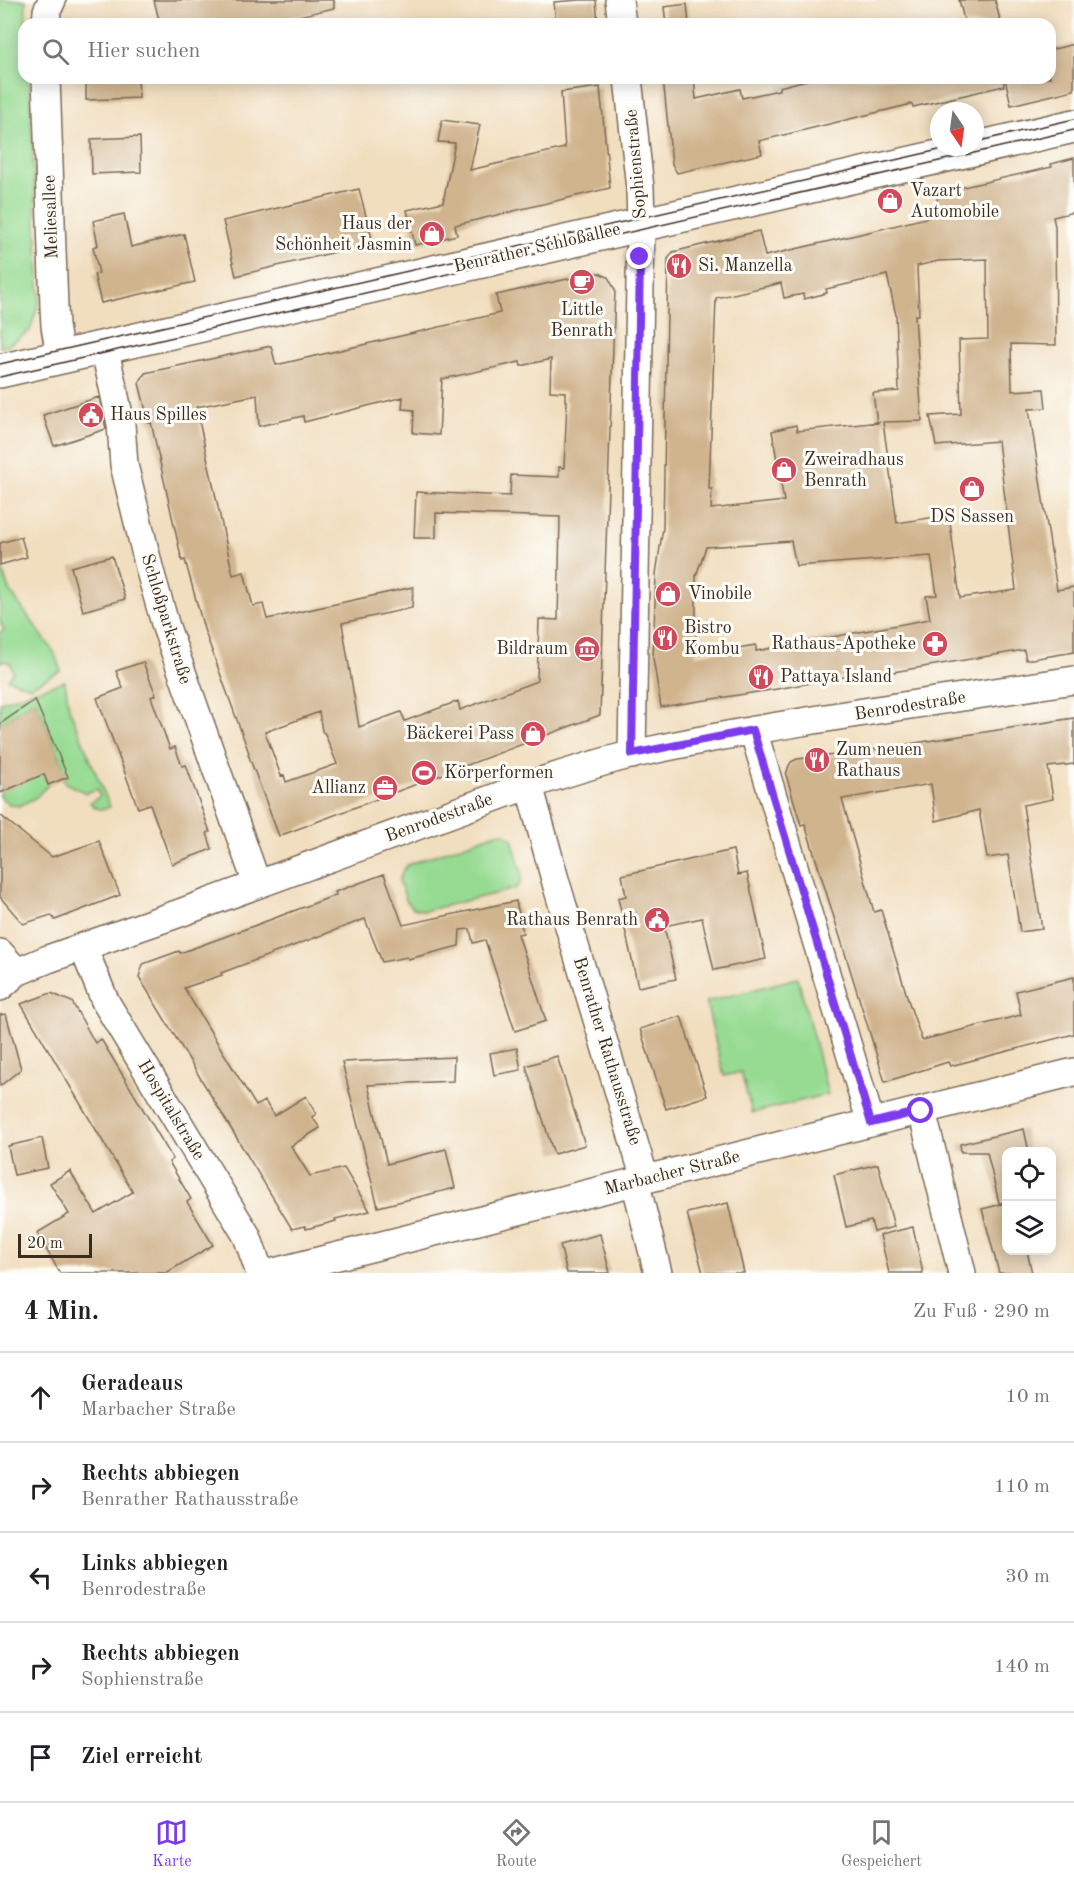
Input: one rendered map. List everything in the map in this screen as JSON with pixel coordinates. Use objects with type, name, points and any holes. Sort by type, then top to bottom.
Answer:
[{"type":"main road","name":"Benrather Schloßallee","points":[[0,371],[1074,126]]},
{"type":"street","points":[[46,18],[52,0]]},
{"type":"street","points":[[620,0],[622,18]]},
{"type":"street","name":"Meliesallee","points":[[46,84],[55,327],[60,357]]},
{"type":"street","name":"Sophienstraße","points":[[629,84],[640,188],[641,224],[632,754]]},
{"type":"street","name":"Schloßparkstraße","points":[[104,346],[121,424],[124,465],[159,605],[257,884]]},
{"type":"street","name":"Benrodestraße","points":[[6,971],[83,947],[530,785],[632,754],[753,730],[1074,680]]},
{"type":"street","points":[[753,730],[871,1123]]},
{"type":"street","name":"Benrather Rathausstraße","points":[[530,785],[554,878],[640,1180],[658,1273]]},
{"type":"street","name":"Hospitalstraße","points":[[83,947],[105,1001],[247,1236],[260,1273]]},
{"type":"street","name":"Marbacher Straße","points":[[270,1273],[1074,1072]]},
{"type":"street","points":[[921,1111],[962,1273]]},
{"type":"green space","points":[[0,0],[26,0],[26,18],[18,18],[18,84],[29,84],[40,299],[30,331],[7,346],[0,347]]},
{"type":"green space","points":[[0,563],[9,590],[54,652],[61,671],[30,687],[8,679],[13,672],[11,664],[5,661],[0,662],[0,632],[4,630],[0,622]]},
{"type":"green space","points":[[65,681],[69,708],[110,807],[104,809],[94,807],[90,802],[100,797],[97,789],[86,793],[65,783],[59,768],[63,765],[35,700],[0,724],[0,702]]},
{"type":"green space","points":[[44,774],[48,785],[35,798],[19,806],[9,804],[0,797],[0,783]]},
{"type":"green space","points":[[497,833],[504,833],[512,839],[522,874],[520,884],[514,889],[424,911],[413,908],[407,902],[399,881],[407,865]]},
{"type":"green space","points":[[798,978],[828,1094],[752,1113],[741,1072],[724,1076],[706,1002]]},
{"type":"building","points":[[154,0],[334,0],[334,8],[291,18],[158,18]]},
{"type":"building","points":[[596,0],[598,18],[555,18],[554,2]]},
{"type":"building","points":[[959,0],[995,0],[1000,18],[964,18]]},
{"type":"building","points":[[687,4],[688,18],[665,18],[664,7]]},
{"type":"building","points":[[1074,44],[1074,90],[1011,105],[1006,84],[1056,84],[1056,48]]},
{"type":"building","points":[[86,84],[138,84],[139,98],[86,100]]},
{"type":"building","points":[[664,84],[695,84],[696,99],[740,89],[742,98],[779,90],[779,87],[791,84],[1004,84],[1004,86],[913,107],[912,104],[759,141],[762,154],[677,173],[672,164]]},
{"type":"building","points":[[600,87],[610,188],[455,225],[457,235],[415,245],[407,210],[443,202],[455,143],[438,142],[442,120],[480,125],[470,170],[565,148],[561,92]]},
{"type":"building","points":[[140,137],[141,172],[92,174],[91,139]]},
{"type":"building","points":[[1074,158],[1074,212],[1053,217],[1056,345],[1011,344],[1012,391],[1044,389],[1046,408],[1029,409],[1057,590],[1074,587],[1074,652],[1026,660],[1024,650],[661,707],[653,658],[656,574],[663,527],[668,259],[673,252],[759,231],[765,256],[873,231],[938,215],[937,193],[1052,167],[1051,164]],"holes":[[[987,259],[988,339],[959,340],[961,414],[930,416],[936,446],[998,441],[1016,590],[960,598],[949,515],[897,523],[883,422],[922,421],[915,315],[919,315],[917,266],[938,261]],[[887,275],[896,315],[899,391],[873,393],[877,422],[797,431],[796,425],[772,431],[784,501],[711,509],[712,489],[709,489],[716,298],[781,283],[784,298],[803,294],[804,299],[827,293],[826,289]],[[791,541],[796,566],[931,556],[937,595],[926,596],[930,619],[756,651],[756,645],[696,655],[696,576],[706,547]]]},
{"type":"building","points":[[359,189],[373,243],[236,276],[223,221]]},
{"type":"building","points":[[124,214],[131,247],[184,234],[195,282],[101,303],[94,274],[99,273],[93,247],[98,245],[93,221]]},
{"type":"building","points":[[594,273],[608,277],[615,290],[600,715],[279,836],[204,629],[185,560],[182,561],[151,422],[149,423],[139,383],[145,373],[271,346],[276,365],[500,313],[496,295]],"holes":[[[551,359],[550,391],[565,392],[565,401],[567,401],[564,468],[559,467],[559,477],[511,475],[510,496],[416,492],[414,538],[436,538],[436,513],[560,517],[558,620],[539,619],[537,681],[460,710],[458,701],[405,721],[401,712],[359,727],[342,623],[412,608],[413,587],[267,619],[263,604],[253,606],[244,572],[233,575],[196,407],[257,395],[259,426],[303,416],[304,422],[403,397],[402,409],[414,410],[413,433],[439,435],[442,379],[520,362],[521,366]],[[319,712],[322,731],[337,764],[286,782],[284,775],[281,776],[265,732]]]},
{"type":"building","points":[[99,397],[106,429],[54,446],[43,415]]},
{"type":"building","points":[[21,537],[27,557],[0,565],[0,543]]},
{"type":"building","points":[[112,556],[125,599],[83,611],[71,567]]},
{"type":"building","points":[[143,662],[156,695],[151,697],[170,749],[175,747],[182,766],[186,765],[210,832],[207,833],[212,849],[172,864],[150,804],[138,808],[97,698],[123,688],[116,671]]},
{"type":"building","points":[[35,700],[68,777],[48,785],[44,774],[0,793],[0,724]]},
{"type":"building","points":[[1074,718],[1074,764],[1048,767],[1053,799],[1023,805],[1042,929],[1020,932],[1008,855],[987,858],[979,810],[936,821],[931,784],[842,799],[874,912],[881,910],[922,1040],[1021,1015],[1016,991],[1074,977],[1074,1034],[950,1066],[948,1062],[885,1082],[805,824],[801,825],[786,775],[791,762],[797,759],[845,754]]},
{"type":"building","points":[[0,815],[52,857],[99,841],[120,895],[55,920],[51,915],[23,924],[0,897]]},
{"type":"building","name":"Rathaus Benrath","points":[[733,850],[738,875],[747,873],[766,959],[714,970],[702,918],[664,926],[676,979],[638,987],[618,898],[626,896],[622,875]]},
{"type":"building","points":[[384,874],[403,925],[516,901],[523,933],[518,934],[546,1021],[515,1031],[485,940],[473,943],[470,929],[460,930],[459,946],[408,959],[407,957],[382,962],[365,919],[184,988],[256,1106],[265,1101],[274,1116],[306,1096],[316,1114],[312,1117],[320,1128],[291,1146],[310,1176],[344,1168],[370,1211],[306,1229],[305,1226],[292,1229],[139,977],[143,964],[224,937],[336,895],[335,892]]},
{"type":"building","points":[[51,993],[72,1002],[95,1043],[101,1039],[173,1159],[169,1162],[191,1199],[187,1202],[213,1245],[166,1273],[60,1273],[37,1233],[69,1214],[50,1183],[70,1171],[96,1214],[133,1192],[21,1004]]},
{"type":"building","points":[[6,1014],[21,1069],[0,1086],[0,1015]]},
{"type":"building","points":[[681,1016],[707,1096],[666,1109],[640,1029]]},
{"type":"building","points":[[517,1048],[521,1070],[494,1075],[490,1053]]},
{"type":"building","points":[[557,1056],[585,1145],[554,1154],[526,1066]]},
{"type":"building","points":[[454,1057],[453,1081],[368,1085],[387,1164],[446,1149],[455,1188],[378,1207],[342,1062]]},
{"type":"building","points":[[1024,1129],[1028,1147],[1002,1147],[1002,1203],[999,1203],[987,1152],[961,1152],[960,1144]]},
{"type":"building","points":[[42,1138],[48,1168],[14,1175],[8,1146]]},
{"type":"building","points":[[878,1164],[894,1227],[874,1232],[871,1221],[846,1227],[834,1175]]},
{"type":"building","points":[[728,1203],[744,1273],[703,1273],[687,1213]]},
{"type":"building","points":[[1002,1204],[1002,1255],[1028,1255],[1032,1273],[999,1273],[982,1209]]},
{"type":"building","points":[[913,1227],[923,1273],[889,1273],[880,1235]]},
{"type":"building","points":[[600,1234],[610,1273],[567,1273],[560,1245]]},
{"type":"tram line","points":[[984,140],[1074,119]]},
{"type":"tram line","points":[[0,377],[1074,130]]},
{"type":"tram line","points":[[0,364],[930,152]]},
{"type":"place","name":"Vazart Automobile","points":[[890,201]]},
{"type":"place","name":"Haus der Schönheit Jasmin","points":[[432,234]]},
{"type":"place","name":"Si. Manzella","points":[[679,266]]},
{"type":"place","name":"Little Benrath","points":[[582,282]]},
{"type":"place","name":"Haus Spilles","points":[[91,415]]},
{"type":"place","name":"Zweiradhaus Benrath","points":[[784,470]]},
{"type":"place","name":"DS Sassen","points":[[972,489]]},
{"type":"place","name":"Vinobile","points":[[668,594]]},
{"type":"place","name":"Bistro Kombu","points":[[665,638]]},
{"type":"place","name":"Rathaus-Apotheke","points":[[935,644]]},
{"type":"place","name":"Bildraum","points":[[587,649]]},
{"type":"place","name":"Pattaya Island","points":[[761,677]]},
{"type":"place","name":"Bäckerei Pass","points":[[533,734]]},
{"type":"place","name":"Zum neuen Rathaus","points":[[817,760]]},
{"type":"place","name":"Körperformen","points":[[424,773]]},
{"type":"place","name":"Allianz","points":[[385,788]]},
{"type":"place","name":"Rathaus Benrath","points":[[657,920]]},
{"type":"route","points":[[640,257],[632,754],[753,730],[871,1123],[921,1111]]}]
